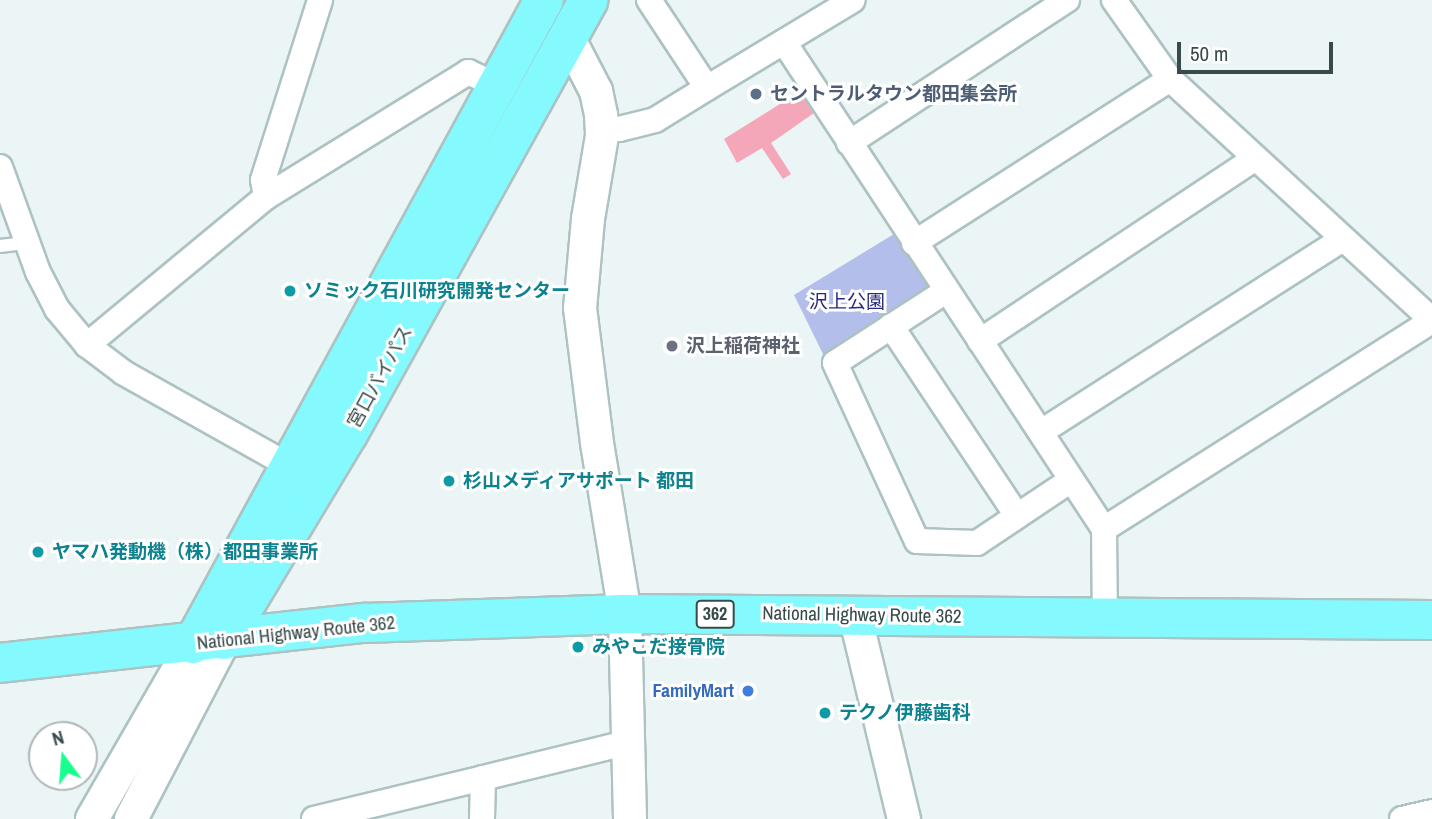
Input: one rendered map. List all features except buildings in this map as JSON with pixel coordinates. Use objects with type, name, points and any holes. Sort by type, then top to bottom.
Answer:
[{"type":"highway","name":"宮口バイパス","points":[[209,642],[288,465],[544,0]]},
{"type":"highway","name":"宮口バイパス","points":[[209,642],[348,434],[589,0]]},
{"type":"highway","name":"National Highway Route 362","points":[[0,663],[365,623],[625,614],[1432,620]]},
{"type":"street","points":[[266,197],[263,180],[320,0]]},
{"type":"street","points":[[649,0],[707,88]]},
{"type":"street","points":[[602,128],[619,129],[655,120],[853,0]]},
{"type":"street","points":[[849,143],[1067,0]]},
{"type":"street","points":[[1104,529],[1432,320],[1170,79],[1114,0]]},
{"type":"street","points":[[569,39],[596,91],[602,128],[580,308],[597,443],[625,614],[628,649],[626,743],[630,819]]},
{"type":"street","points":[[784,42],[1104,529],[1105,618]]},
{"type":"street","points":[[87,345],[266,197],[468,72],[498,86]]},
{"type":"street","points":[[914,243],[1170,79]]},
{"type":"street","points":[[980,341],[1255,158]]},
{"type":"street","points":[[0,167],[26,243],[57,309],[87,345],[124,373],[288,465]]},
{"type":"street","points":[[1041,432],[1343,239]]},
{"type":"street","points":[[946,291],[835,363],[917,541],[977,543],[1071,480]]},
{"type":"street","points":[[891,326],[1017,516]]},
{"type":"street","points":[[855,615],[904,819]]},
{"type":"street","points":[[92,819],[209,642]]},
{"type":"street","points":[[131,819],[209,642]]},
{"type":"street","points":[[314,819],[626,743]]},
{"type":"street","points":[[482,819],[483,778]]},
{"type":"street","points":[[1402,819],[1432,812]]},
{"type":"lane","points":[[0,246],[26,243]]},
{"type":"green space","name":"沢上公園","points":[[894,234],[931,289],[824,356],[794,295]]},
{"type":"shaded area","points":[[799,92],[814,113],[771,143],[791,174],[783,179],[762,148],[737,163],[724,139]]},
{"type":"place","name":"セントラルタウン都田集会所","points":[[756,94]]},
{"type":"place","name":"ソミック石川研究開発センター","points":[[290,291]]},
{"type":"place","name":"沢上稲荷神社","points":[[672,346]]},
{"type":"place","name":"杉山メディアサポート 都田","points":[[449,481]]},
{"type":"place","name":"ヤマハ発動機（株）都田事業所","points":[[38,552]]},
{"type":"place","name":"みやこだ接骨院","points":[[578,647]]},
{"type":"place","name":"FamilyMart","points":[[748,691]]},
{"type":"place","name":"テクノ伊藤歯科","points":[[825,713]]}]
